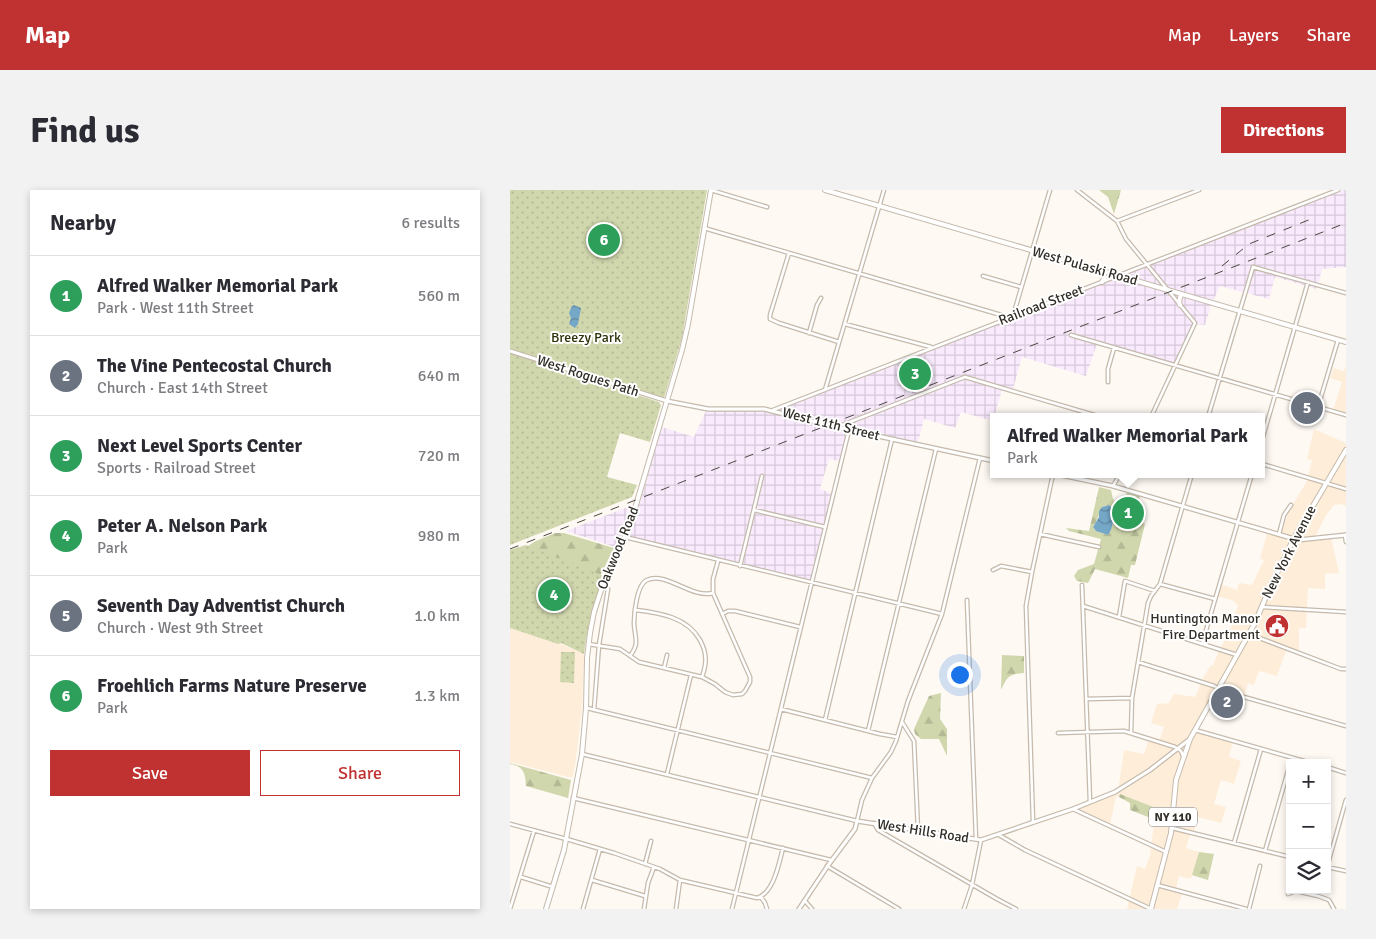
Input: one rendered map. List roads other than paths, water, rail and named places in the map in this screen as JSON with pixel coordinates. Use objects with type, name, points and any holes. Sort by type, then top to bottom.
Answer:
[{"type":"main road","name":"Oakwood Road","points":[[546,909],[566,839],[582,754],[588,644],[594,612],[602,587],[625,537],[685,339],[711,190]]},
{"type":"main road","name":"West Pulaski Road","points":[[824,190],[1346,342]]},
{"type":"main road","points":[[1101,271],[1105,277],[1102,282]]},
{"type":"main road","points":[[1180,305],[1181,294]]},
{"type":"main road","name":"New York Avenue","points":[[1151,909],[1172,828],[1176,780],[1190,739],[1249,634],[1294,538],[1346,450]]},
{"type":"street","points":[[711,190],[767,207]]},
{"type":"street","points":[[825,390],[884,190]]},
{"type":"street","points":[[704,228],[1011,317],[1050,190]]},
{"type":"street","points":[[1077,190],[1117,221],[1126,239],[1166,285],[1168,291],[1195,323],[1153,413]]},
{"type":"street","points":[[1117,221],[1190,191],[1198,190]]},
{"type":"street","name":"Railroad Street","points":[[773,410],[1338,190]]},
{"type":"street","points":[[789,253],[770,319],[839,342]]},
{"type":"street","points":[[1209,413],[1253,267],[1346,293]]},
{"type":"street","points":[[983,276],[1021,287]]},
{"type":"street","points":[[1265,429],[1308,282]]},
{"type":"street","points":[[809,333],[821,298]]},
{"type":"street","points":[[845,324],[933,348]]},
{"type":"street","points":[[1071,335],[1346,415]]},
{"type":"street","points":[[1318,407],[1338,340]]},
{"type":"street","points":[[1108,382],[1108,369],[1114,348]]},
{"type":"street","name":"West Rogues Path","points":[[510,351],[666,401]]},
{"type":"street","points":[[836,427],[965,377],[1086,413]]},
{"type":"street","name":"West 11th Street","points":[[666,401],[708,408],[757,408],[773,410],[848,430],[990,460]]},
{"type":"street","points":[[732,909],[848,430]]},
{"type":"street","points":[[825,720],[892,439]]},
{"type":"street","points":[[868,731],[936,448]]},
{"type":"street","points":[[799,909],[831,860],[855,829],[862,800],[872,778],[891,752],[897,738],[908,701],[942,614],[980,458]]},
{"type":"street","points":[[1265,465],[1346,489]]},
{"type":"street","points":[[740,566],[762,476]]},
{"type":"street","points":[[1033,823],[1026,606],[1040,534],[1054,478]]},
{"type":"street","points":[[1074,478],[1113,486],[1300,540],[1346,535],[1346,542]]},
{"type":"street","points":[[1113,486],[1118,478]]},
{"type":"street","points":[[1131,733],[1132,698],[1148,603],[1160,584],[1191,478]]},
{"type":"street","points":[[1202,644],[1251,478]]},
{"type":"street","points":[[1279,534],[1284,515],[1290,505]]},
{"type":"street","points":[[754,510],[825,527]]},
{"type":"street","points":[[1040,534],[1099,547]]},
{"type":"street","points":[[625,537],[942,614]]},
{"type":"street","points":[[588,644],[620,649],[640,662],[702,677],[716,684],[725,692],[733,695],[742,694],[750,682],[750,677],[713,593],[713,579],[718,560]]},
{"type":"street","points":[[993,570],[1001,566],[1032,572]]},
{"type":"street","points":[[630,656],[636,643],[634,623],[638,592],[645,580],[658,579],[675,583],[700,594],[707,595],[713,593]]},
{"type":"street","points":[[1119,617],[1125,581],[1155,591]]},
{"type":"street","points":[[1160,584],[1215,599]]},
{"type":"street","points":[[1082,586],[1090,802]]},
{"type":"street","points":[[594,710],[599,645],[608,589],[602,587]]},
{"type":"street","points":[[967,600],[976,839]]},
{"type":"street","points":[[1083,606],[1237,655]]},
{"type":"street","points":[[1262,607],[1346,612]]},
{"type":"street","points":[[636,610],[669,616],[694,631],[702,644],[706,657],[706,666],[702,677]]},
{"type":"street","points":[[722,614],[728,611],[735,611],[800,627]]},
{"type":"street","points":[[1249,634],[1341,669],[1346,669]]},
{"type":"street","points":[[664,668],[667,655]]},
{"type":"street","points":[[1138,662],[1238,696],[1346,726]]},
{"type":"street","points":[[666,774],[691,675]]},
{"type":"street","points":[[1086,699],[1132,698]]},
{"type":"street","points":[[586,708],[872,778]]},
{"type":"street","points":[[781,709],[897,738]]},
{"type":"street","points":[[902,722],[914,741],[918,830]]},
{"type":"street","points":[[1196,730],[1298,759]]},
{"type":"street","points":[[1058,733],[1124,731],[1177,748],[1183,756]]},
{"type":"street","name":"West Hills Road","points":[[857,821],[981,840],[1073,809],[1115,792],[1150,770],[1190,739]]},
{"type":"street","points":[[1234,843],[1261,748]]},
{"type":"street","points":[[582,754],[857,821]]},
{"type":"street","points":[[1331,768],[1346,773]]},
{"type":"street","points":[[1264,851],[1286,777]]},
{"type":"street","points":[[573,798],[831,860]]},
{"type":"street","points":[[1331,852],[1346,800]]},
{"type":"street","points":[[1073,809],[1166,852]]},
{"type":"street","points":[[874,823],[878,830],[997,900],[1016,909]]},
{"type":"street","points":[[510,824],[600,849],[654,867],[680,880],[757,898],[766,892],[776,874],[783,848]]},
{"type":"street","points":[[1172,828],[1286,856]]},
{"type":"street","points":[[510,909],[534,831]]},
{"type":"street","points":[[998,835],[1025,850],[1151,909]]},
{"type":"street","points":[[964,909],[972,885],[981,840]]},
{"type":"street","points":[[645,864],[651,842]]},
{"type":"street","points":[[582,909],[600,849]]},
{"type":"street","points":[[827,866],[899,909]]},
{"type":"street","points":[[1157,885],[1247,909],[1260,866]]},
{"type":"street","points":[[644,909],[648,883],[654,867]]},
{"type":"street","points":[[1331,867],[1346,871]]},
{"type":"street","points":[[520,877],[553,887]]},
{"type":"street","points":[[591,880],[645,896]]},
{"type":"street","points":[[676,909],[680,880]]},
{"type":"street","points":[[510,894],[514,895]]},
{"type":"street","points":[[1311,894],[1329,900],[1334,909]]},
{"type":"street","points":[[761,896],[766,903],[767,909]]},
{"type":"street","points":[[804,901],[812,909]]},
{"type":"water","points":[[574,305],[581,308],[578,324],[575,328],[569,324],[571,318],[569,313]]},
{"type":"water","points":[[1109,505],[1116,511],[1108,535],[1096,531],[1093,527],[1099,517],[1099,511],[1102,507]]},
{"type":"railway","points":[[1222,266],[1249,244],[1311,219]]},
{"type":"railway","points":[[510,549],[1346,223]]},
{"type":"place","name":"Froehlich Farms Nature Preserve","points":[[604,240]]},
{"type":"place","name":"Next Level Sports Center","points":[[915,374]]},
{"type":"place","name":"Seventh Day Adventist Church","points":[[1307,408]]},
{"type":"place","name":"Alfred Walker Memorial Park","points":[[1128,513]]},
{"type":"place","name":"Peter A. Nelson Park","points":[[554,595]]},
{"type":"place","name":"Huntington Manor Fire Department","points":[[1277,626]]},
{"type":"place","name":"The Vine Pentecostal Church","points":[[1227,702]]},
{"type":"park label","name":"Breezy Park","points":[[586,337]]}]
